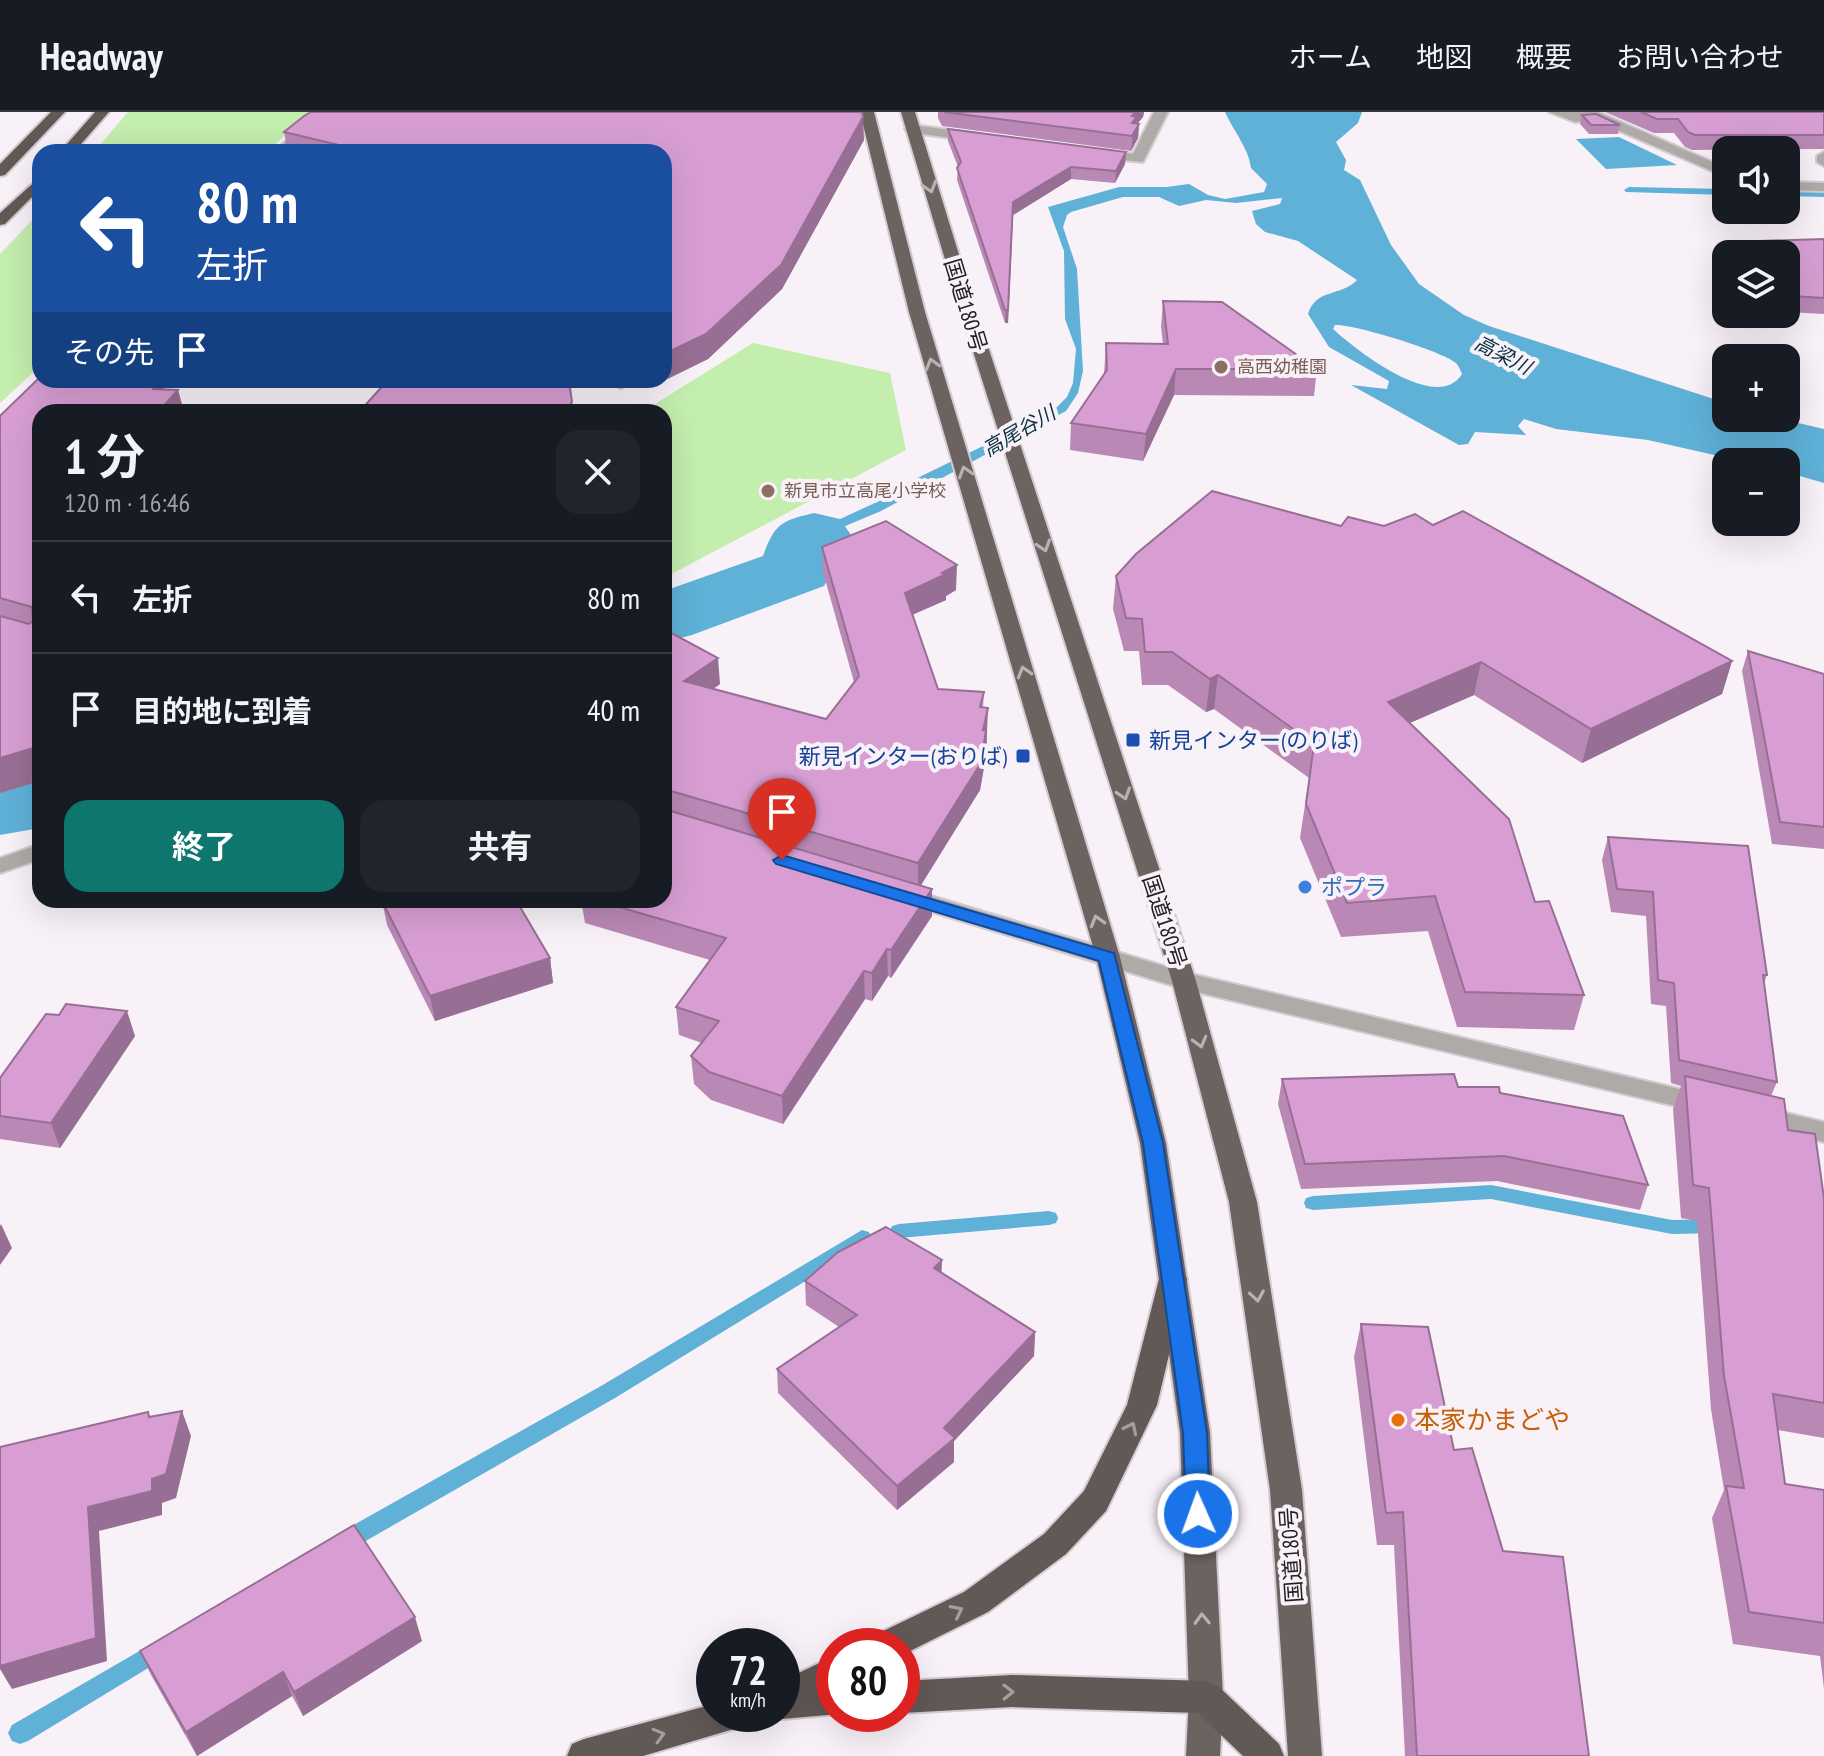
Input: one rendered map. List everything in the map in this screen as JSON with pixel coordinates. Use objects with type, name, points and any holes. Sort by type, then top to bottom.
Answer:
[{"type":"highway","points":[[0,172],[58,112]]},
{"type":"highway","points":[[74,144],[102,112]]},
{"type":"highway","points":[[867,112],[917,312],[1108,957],[1153,1143],[1195,1433],[1206,1697],[1203,1756]]},
{"type":"highway","name":"国道180号","points":[[908,112],[995,395],[1184,981],[1243,1202],[1286,1490],[1305,1756]]},
{"type":"highway","points":[[0,221],[32,189]]},
{"type":"highway","points":[[920,1630],[976,1602],[1055,1544],[1095,1501],[1142,1405],[1173,1279]]},
{"type":"highway","points":[[920,1696],[1012,1691],[1206,1697],[1267,1756]]},
{"type":"highway","points":[[584,1756],[696,1725]]},
{"type":"street","points":[[290,144],[324,112]]},
{"type":"street","points":[[1075,151],[1138,159],[1161,112]]},
{"type":"street","points":[[1556,112],[1575,118],[1590,114],[1712,167]]},
{"type":"street","points":[[912,129],[996,140]]},
{"type":"street","points":[[1800,186],[1824,187]]},
{"type":"street","points":[[0,866],[32,854]]},
{"type":"street","points":[[886,891],[1184,981],[1824,1132]]},
{"type":"green space","points":[[128,112],[310,112],[276,144],[101,144]]},
{"type":"green space","points":[[32,220],[32,373],[0,403],[0,254]]},
{"type":"green space","name":"新見市立高尾小学校","points":[[753,343],[890,373],[906,450],[672,574],[672,404],[656,404]]},
{"type":"water","name":"高梁川","points":[[1225,112],[1362,112],[1358,123],[1336,142],[1346,160],[1344,170],[1360,180],[1391,245],[1419,284],[1464,315],[1489,326],[1712,398],[1712,432],[1800,432],[1800,423],[1824,429],[1824,483],[1800,476],[1800,448],[1712,448],[1712,455],[1648,440],[1556,429],[1524,419],[1518,426],[1526,435],[1475,432],[1468,444],[1459,445],[1351,385],[1387,389],[1389,381],[1329,347],[1308,314],[1317,300],[1357,280],[1298,241],[1265,232],[1256,224],[1252,211],[1280,204],[1282,198],[1236,203],[1206,200],[1179,206],[1159,197],[1123,197],[1071,212],[1063,227],[1077,269],[1083,371],[1078,393],[1066,411],[881,511],[824,535],[816,543],[813,571],[723,605],[699,595],[774,570],[786,562],[801,537],[890,496],[907,483],[1051,413],[1067,397],[1073,383],[1076,349],[1065,319],[1064,251],[1048,207],[1119,187],[1189,184],[1208,195],[1225,199],[1264,192],[1267,184],[1251,168],[1244,147]],"holes":[[[1335,325],[1378,333],[1448,358],[1456,363],[1462,374],[1450,384],[1435,387],[1416,383],[1377,363],[1333,329]]]},
{"type":"water","points":[[1619,137],[1677,165],[1606,169],[1576,139]]},
{"type":"building","points":[[311,112],[862,112],[863,117],[781,265],[706,334],[672,350],[672,144],[335,144],[284,132]]},
{"type":"building","points":[[944,112],[1136,112],[1132,116],[1137,117],[1132,123],[1139,124],[1132,136]]},
{"type":"building","points":[[1641,112],[1824,112],[1824,135],[1695,135],[1688,132],[1678,119],[1657,119]]},
{"type":"building","points":[[1596,114],[1620,125],[1591,125],[1582,115]]},
{"type":"building","points":[[948,129],[1126,152],[1116,171],[1071,167],[1013,202],[1008,310],[1005,310],[957,168],[961,162]]},
{"type":"building","points":[[1824,239],[1824,298],[1800,297],[1800,240],[1792,240]]},
{"type":"building","points":[[1163,301],[1222,302],[1317,369],[1176,369],[1146,434],[1071,423],[1107,370],[1106,343],[1168,344]]},
{"type":"building","points":[[32,385],[32,388],[178,390],[165,404],[32,404],[32,607],[0,598],[0,416]]},
{"type":"building","points":[[381,388],[570,388],[572,402],[571,404],[366,404]]},
{"type":"building","points":[[1212,491],[1341,526],[1348,517],[1384,526],[1415,514],[1433,525],[1463,511],[1732,661],[1591,729],[1481,662],[1388,702],[1509,819],[1535,902],[1549,901],[1584,995],[1465,992],[1435,896],[1347,903],[1306,804],[1314,744],[1218,675],[1210,679],[1172,652],[1145,652],[1142,619],[1126,618],[1116,576],[1136,554]]},
{"type":"building","points":[[886,521],[957,565],[942,573],[946,574],[905,593],[938,689],[984,692],[980,707],[988,708],[983,730],[986,730],[981,763],[918,863],[672,791],[672,633],[718,658],[684,681],[826,719],[859,676],[822,547]]},
{"type":"building","points":[[0,616],[29,624],[32,622],[32,748],[0,758]]},
{"type":"building","points":[[1748,651],[1824,674],[1824,827],[1780,822]]},
{"type":"building","points":[[672,811],[932,889],[872,973],[864,971],[782,1096],[709,1072],[691,1056],[719,1021],[676,1007],[726,938],[623,908],[672,908]]},
{"type":"building","points":[[1608,837],[1748,846],[1767,975],[1763,975],[1777,1082],[1679,1060],[1674,983],[1658,980],[1653,892],[1617,889]]},
{"type":"building","points":[[386,908],[521,908],[550,958],[430,996]]},
{"type":"building","points":[[66,1004],[127,1011],[51,1123],[0,1116],[0,1078],[46,1014],[59,1015]]},
{"type":"building","points":[[1454,1074],[1458,1087],[1499,1087],[1500,1093],[1623,1116],[1648,1185],[1504,1156],[1305,1164],[1282,1079]]},
{"type":"building","points":[[1685,1076],[1784,1099],[1788,1130],[1815,1134],[1824,1198],[1824,1403],[1773,1394],[1785,1484],[1824,1490],[1824,1623],[1749,1612],[1726,1486],[1744,1488],[1724,1376],[1709,1188],[1693,1185]]},
{"type":"building","points":[[886,1227],[942,1260],[934,1268],[1035,1332],[944,1428],[955,1438],[897,1486],[777,1369],[857,1315],[805,1281],[838,1252]]},
{"type":"building","points":[[1361,1324],[1428,1327],[1454,1450],[1472,1448],[1503,1551],[1563,1557],[1589,1756],[1417,1756],[1403,1512],[1386,1513]]},
{"type":"building","points":[[182,1411],[166,1474],[152,1479],[152,1491],[88,1507],[96,1638],[0,1666],[0,1447],[148,1412],[149,1417]]},
{"type":"building","points":[[354,1525],[415,1617],[294,1692],[283,1672],[186,1732],[140,1651]]},
{"type":"waterway","points":[[1629,190],[1712,192]]},
{"type":"waterway","points":[[1800,193],[1824,194]]},
{"type":"waterway","name":"高尾谷川","points":[[672,615],[797,570],[807,538],[814,535]]},
{"type":"waterway","name":"高尾谷川","points":[[0,808],[32,802]]},
{"type":"waterway","points":[[1313,1203],[1491,1192],[1672,1227],[1719,1226]]},
{"type":"waterway","points":[[899,1231],[1049,1218]]},
{"type":"waterway","points":[[342,1543],[608,1392],[862,1237]]},
{"type":"waterway","points":[[20,1733],[160,1649]]},
{"type":"place","name":"高西幼稚園","points":[[1221,367]]},
{"type":"place","name":"新見市立高尾小学校","points":[[768,491]]},
{"type":"place","name":"新見インター(のりば)","points":[[1133,740]]},
{"type":"place","name":"新見インター(おりば)","points":[[1023,756]]},
{"type":"place","name":"ポプラ","points":[[1305,887]]},
{"type":"place","name":"本家かまどや","points":[[1398,1420]]},
{"type":"route","points":[[782,860],[1108,957],[1153,1143],[1195,1433],[1198,1514]]}]
